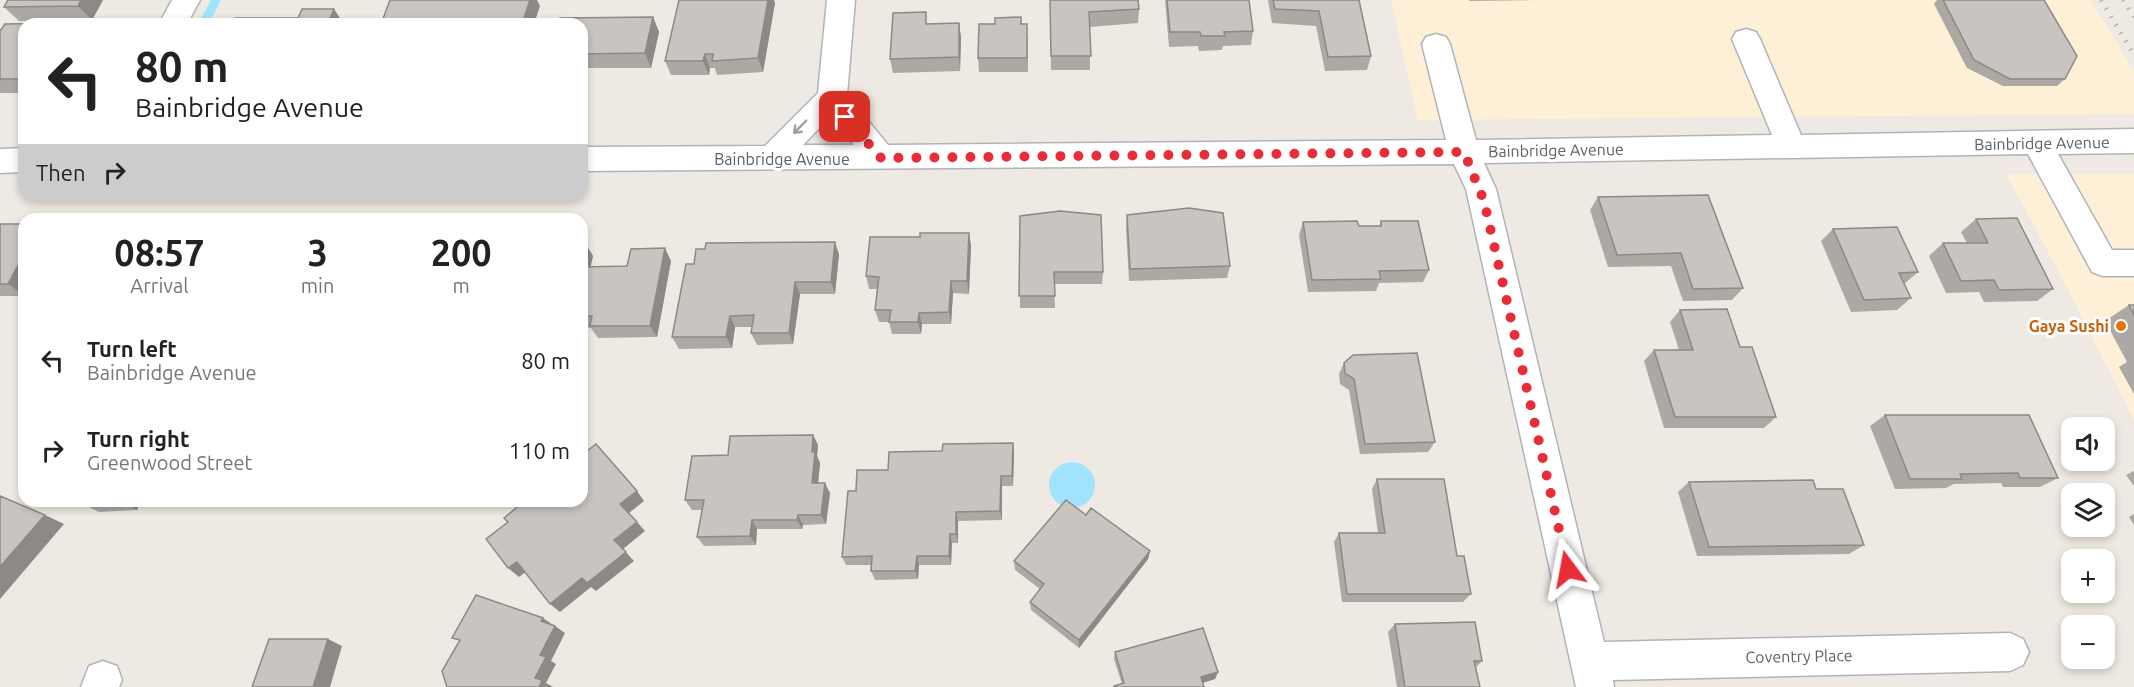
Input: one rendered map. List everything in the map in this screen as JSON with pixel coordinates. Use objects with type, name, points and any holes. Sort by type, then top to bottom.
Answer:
[{"type":"street","points":[[176,18],[186,0]]},
{"type":"street","points":[[771,159],[832,97],[841,0]]},
{"type":"street","points":[[1746,39],[1791,146]]},
{"type":"street","points":[[1436,44],[1464,152],[1484,201],[1592,674]]},
{"type":"street","points":[[832,97],[881,158]]},
{"type":"street","name":"Bainbridge Avenue","points":[[588,159],[1464,152],[2134,141]]},
{"type":"street","points":[[2037,143],[2103,263],[2134,263]]},
{"type":"street","points":[[0,161],[18,160]]},
{"type":"street","name":"Coventry Place","points":[[1592,674],[2010,652]]},
{"type":"shaded area","points":[[1391,0],[2091,0],[2134,71],[2134,114],[1418,120]]},
{"type":"shaded area","points":[[2006,174],[2134,174],[2134,420],[2063,280]]},
{"type":"water","points":[[1072,462],[1088,469],[1095,485],[1088,501],[1072,508],[1056,501],[1049,485],[1056,469]]},
{"type":"building","points":[[8,0],[81,0],[78,6],[4,7]]},
{"type":"building","points":[[390,0],[530,0],[524,18],[383,18]]},
{"type":"building","points":[[679,0],[768,0],[758,58],[712,61],[713,54],[705,54],[703,61],[665,61]]},
{"type":"building","points":[[1050,0],[1138,0],[1139,9],[1089,12],[1091,56],[1051,56]]},
{"type":"building","points":[[1167,0],[1249,0],[1253,31],[1224,32],[1225,36],[1201,36],[1200,32],[1170,32]]},
{"type":"building","points":[[1273,0],[1359,0],[1371,56],[1328,57],[1319,11],[1275,9]]},
{"type":"building","points":[[1943,0],[2044,0],[2077,56],[2065,79],[2010,79],[1974,60]]},
{"type":"building","points":[[302,9],[334,9],[330,18],[298,18]]},
{"type":"building","points":[[926,12],[926,24],[959,23],[959,57],[890,59],[893,13]]},
{"type":"building","points":[[653,17],[645,53],[588,54],[588,18],[560,18]]},
{"type":"building","points":[[1021,17],[1021,24],[1027,24],[1027,58],[978,58],[979,24],[995,24],[995,18]]},
{"type":"building","points":[[5,24],[18,24],[18,79],[0,79],[0,31]]},
{"type":"building","points":[[1708,195],[1743,288],[1693,289],[1681,253],[1617,255],[1598,197]]},
{"type":"building","points":[[1189,208],[1223,213],[1230,266],[1130,269],[1127,215]]},
{"type":"building","points":[[1060,211],[1101,215],[1103,272],[1054,272],[1055,296],[1019,296],[1020,216]]},
{"type":"building","points":[[2017,218],[2053,289],[1999,290],[1994,280],[1961,281],[1943,243],[1988,243],[1976,219]]},
{"type":"building","points":[[1357,221],[1359,226],[1381,226],[1381,221],[1418,221],[1429,270],[1379,271],[1381,279],[1312,280],[1303,222]]},
{"type":"building","points":[[0,224],[18,224],[18,265],[8,284],[0,284]]},
{"type":"building","points":[[1897,227],[1918,272],[1899,273],[1911,298],[1864,300],[1833,229]]},
{"type":"building","points":[[920,233],[969,233],[967,281],[951,281],[949,312],[919,313],[918,322],[889,322],[891,310],[875,310],[879,277],[866,276],[870,237],[920,237]]},
{"type":"building","points":[[835,242],[831,282],[795,282],[789,333],[751,333],[754,315],[730,316],[726,337],[672,337],[686,264],[694,264],[696,249],[705,249],[706,243]]},
{"type":"building","points":[[665,248],[650,326],[590,326],[592,316],[588,316],[588,267],[627,266],[631,249]]},
{"type":"building","points":[[2129,305],[2134,305],[2134,315]]},
{"type":"building","points":[[1727,309],[1740,347],[1752,347],[1776,417],[1675,417],[1654,350],[1693,350],[1680,310]]},
{"type":"building","points":[[1417,353],[1435,442],[1365,444],[1354,379],[1345,373],[1344,363],[1353,355]]},
{"type":"building","points":[[1885,415],[2029,415],[2058,478],[2020,478],[2018,473],[1960,474],[1962,479],[1910,479]]},
{"type":"building","points":[[813,435],[812,452],[815,452],[812,483],[825,483],[821,515],[798,515],[797,520],[752,520],[750,536],[697,537],[704,500],[685,500],[692,456],[728,455],[730,436]]},
{"type":"building","points":[[1013,443],[1012,476],[1001,476],[1000,511],[956,512],[956,534],[950,534],[949,556],[917,556],[915,571],[871,571],[872,556],[842,557],[848,491],[856,491],[857,470],[888,470],[889,452],[942,451],[943,444]]},
{"type":"building","points":[[596,444],[637,491],[620,504],[637,522],[614,540],[626,552],[587,583],[582,578],[550,604],[517,562],[508,568],[486,539],[508,522],[504,518],[517,507],[588,507],[588,450]]},
{"type":"building","points":[[1377,479],[1444,479],[1457,556],[1464,556],[1471,594],[1347,594],[1339,533],[1385,533]]},
{"type":"building","points":[[1813,480],[1816,489],[1843,489],[1864,545],[1709,547],[1689,482]]},
{"type":"building","points":[[0,496],[18,504],[18,507],[26,507],[45,515],[0,567]]},
{"type":"building","points":[[1066,500],[1086,515],[1091,508],[1150,551],[1079,640],[1030,602],[1044,584],[1014,561]]},
{"type":"building","points":[[476,595],[543,618],[541,621],[555,626],[540,655],[546,657],[535,678],[542,680],[539,687],[447,687],[442,671],[460,640],[452,638]]},
{"type":"building","points":[[1475,622],[1482,661],[1474,661],[1480,687],[1405,687],[1395,624]]},
{"type":"building","points":[[1203,628],[1218,672],[1201,677],[1204,687],[1114,686],[1124,683],[1115,652]]},
{"type":"building","points":[[269,639],[328,639],[313,687],[252,687]]},
{"type":"waterway","points":[[207,18],[216,0]]},
{"type":"railway","points":[[2101,0],[2134,55]]},
{"type":"railway","points":[[2123,0],[2134,17]]},
{"type":"place","name":"Gaya Sushi","points":[[2121,326]]},
{"type":"route","points":[[845,117],[881,158],[1464,152],[1484,201],[1568,569]]}]
